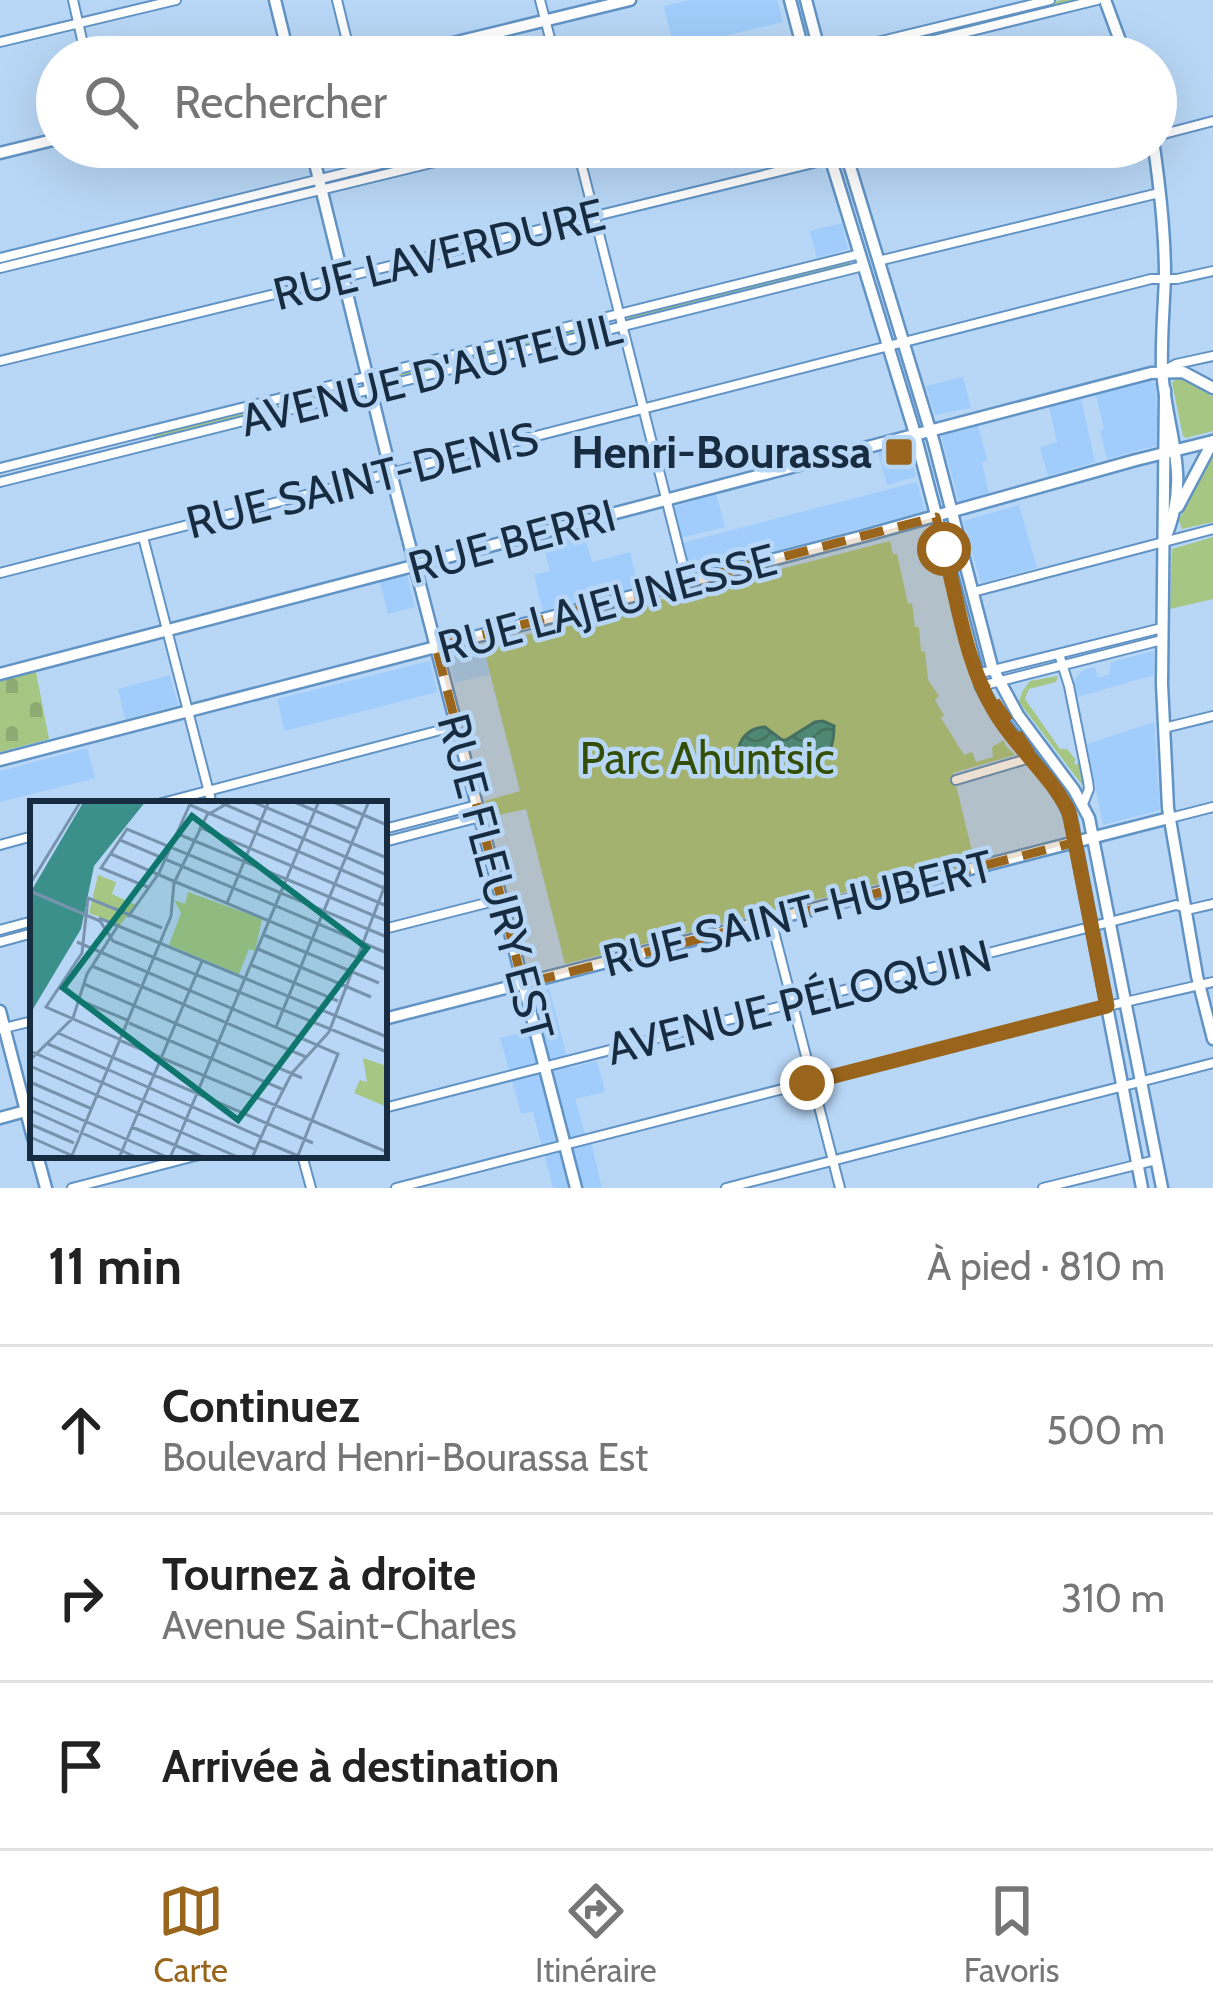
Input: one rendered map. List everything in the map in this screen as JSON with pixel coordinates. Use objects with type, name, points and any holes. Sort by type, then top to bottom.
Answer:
[{"type":"main road","points":[[275,0],[284,36]]},
{"type":"main road","points":[[480,36],[602,3],[630,0]]},
{"type":"main road","points":[[790,0],[799,36]]},
{"type":"main road","points":[[806,0],[815,36]]},
{"type":"main road","points":[[1101,0],[1117,36]]},
{"type":"main road","points":[[0,153],[36,144]]},
{"type":"main road","name":"RUE FLEURY EST","points":[[316,168],[576,1188]]},
{"type":"main road","points":[[833,168],[915,435],[979,680],[1000,721],[1068,808],[1142,1188]]},
{"type":"main road","points":[[850,168],[930,431],[996,677],[1083,805],[1094,837],[1162,1188]]},
{"type":"main road","points":[[1157,168],[1165,278],[1162,371],[1178,497],[1164,542]]},
{"type":"main road","points":[[1162,371],[1188,374],[1213,388]]},
{"type":"main road","name":"RUE BERRI","points":[[0,674],[1162,371]]},
{"type":"main road","points":[[1175,510],[1213,441]]},
{"type":"main road","name":"RUE LAJEUNESSE","points":[[0,760],[1213,441]]},
{"type":"main road","points":[[1170,452],[1162,728],[1169,818],[1206,983],[1213,1039]]},
{"type":"main road","name":"RUE SAINT-HUBERT","points":[[387,1018],[1169,818]]},
{"type":"main road","points":[[0,1011],[29,1110],[0,1118]]},
{"type":"main road","points":[[38,1158],[46,1188]]},
{"type":"street","points":[[73,0],[81,36]]},
{"type":"street","points":[[0,42],[176,0]]},
{"type":"street","points":[[337,0],[346,36]]},
{"type":"street","points":[[540,0],[549,36]]},
{"type":"street","points":[[905,36],[1050,0]]},
{"type":"street","points":[[953,36],[1101,0]]},
{"type":"street","points":[[1177,130],[1213,121]]},
{"type":"street","points":[[0,268],[378,168]]},
{"type":"street","points":[[0,257],[399,168]]},
{"type":"street","points":[[582,168],[687,581]]},
{"type":"street","name":"RUE LAVERDURE","points":[[0,361],[773,168]]},
{"type":"street","points":[[878,261],[1160,194]]},
{"type":"street","name":"AVENUE D'AUTEUIL","points":[[0,482],[618,314],[861,260]]},
{"type":"street","name":"AVENUE D'AUTEUIL","points":[[0,468],[621,326],[861,260]]},
{"type":"street","name":"RUE SAINT-DENIS","points":[[0,573],[1151,279],[1213,271]]},
{"type":"street","name":"RUE BERRI","points":[[1162,371],[1213,356]]},
{"type":"street","points":[[972,592],[1213,529]]},
{"type":"street","points":[[143,537],[211,801]]},
{"type":"street","points":[[979,680],[1062,666],[1162,634]]},
{"type":"street","points":[[996,677],[1059,654],[1162,634]]},
{"type":"street","points":[[1059,654],[1088,781],[1083,805]]},
{"type":"street","points":[[1162,728],[1213,716]]},
{"type":"street","points":[[170,801],[456,727]]},
{"type":"street","points":[[956,780],[1030,758]]},
{"type":"street","name":"RUE SAINT-HUBERT","points":[[1169,818],[1213,807]]},
{"type":"street","points":[[387,829],[478,811]]},
{"type":"street","points":[[387,841],[478,811]]},
{"type":"street","points":[[0,845],[30,837]]},
{"type":"street","points":[[387,928],[502,899]]},
{"type":"street","name":"AVENUE PÉLOQUIN","points":[[387,1107],[1176,905],[1194,909],[1213,904]]},
{"type":"street","points":[[771,920],[840,1188]]},
{"type":"street","points":[[0,930],[30,922]]},
{"type":"street","points":[[0,942],[30,934]]},
{"type":"street","points":[[396,1188],[1206,983]]},
{"type":"street","points":[[726,1188],[1213,1063]]},
{"type":"street","points":[[72,1188],[187,1158]]},
{"type":"street","points":[[303,1158],[311,1188]]},
{"type":"street","points":[[1043,1188],[1156,1160]]},
{"type":"highlighted area","points":[[936,517],[977,674],[1062,798],[1076,842],[523,984],[436,647]]},
{"type":"shaded area","points":[[691,0],[777,0],[783,22],[724,36],[671,36],[664,6]]},
{"type":"shaded area","points":[[842,223],[848,249],[817,258],[810,231]]},
{"type":"shaded area","points":[[963,377],[971,408],[935,415],[926,386]]},
{"type":"shaded area","points":[[1150,381],[1156,384],[1158,445],[1107,459],[1096,395]]},
{"type":"shaded area","points":[[1081,399],[1095,462],[1048,476],[1040,447],[1057,442],[1049,407]]},
{"type":"shaded area","points":[[978,426],[989,493],[959,502],[941,436]]},
{"type":"shaded area","points":[[908,444],[916,477],[887,485],[878,452]]},
{"type":"shaded area","points":[[917,482],[925,511],[696,572],[689,569],[682,543]]},
{"type":"shaded area","points":[[716,494],[725,527],[681,538],[673,507]]},
{"type":"shaded area","points":[[1019,505],[1037,568],[981,583],[963,521]]},
{"type":"shaded area","points":[[583,529],[592,562],[630,552],[638,586],[543,611],[534,575],[550,571],[542,540]]},
{"type":"shaded area","points":[[407,575],[415,607],[388,614],[380,582]]},
{"type":"shaded area","points":[[483,646],[490,674],[455,683],[448,657]]},
{"type":"shaded area","points":[[1154,651],[1154,675],[1077,697],[1074,681],[1083,670],[1095,667],[1098,678],[1110,674],[1111,662]]},
{"type":"shaded area","points":[[430,661],[437,692],[285,731],[277,699]]},
{"type":"shaded area","points":[[170,675],[178,705],[125,719],[118,689]]},
{"type":"shaded area","points":[[1154,722],[1160,810],[1103,825],[1087,744]]},
{"type":"shaded area","points":[[87,748],[95,778],[0,802],[0,771]]},
{"type":"shaded area","points":[[549,988],[570,1068],[597,1061],[605,1092],[575,1099],[602,1188],[553,1188],[533,1112],[521,1114],[500,1038],[546,1027],[537,992]]},
{"type":"green space","points":[[1062,0],[1087,0],[940,36],[915,36]]},
{"type":"green space","points":[[849,260],[851,266],[629,321],[627,315]]},
{"type":"green space","points":[[607,321],[609,326],[380,383],[379,377]]},
{"type":"green space","points":[[1177,378],[1213,397],[1213,431],[1183,436],[1172,383]]},
{"type":"green space","points":[[356,386],[353,390],[156,439],[153,435]]},
{"type":"green space","points":[[1213,453],[1213,522],[1182,529],[1179,520]]},
{"type":"green space","points":[[1213,537],[1213,599],[1170,609],[1172,549]]},
{"type":"green space","name":"Parc Ahuntsic","points":[[890,541],[908,604],[912,603],[915,627],[919,627],[928,680],[939,696],[935,700],[944,715],[941,718],[964,755],[972,752],[976,762],[993,757],[992,747],[1004,740],[1015,755],[953,773],[974,859],[565,964],[526,809],[490,817],[485,801],[520,791],[483,646]]},
{"type":"green space","points":[[36,672],[49,739],[0,752],[0,681]]},
{"type":"green space","points":[[1058,676],[1056,682],[1029,689],[1025,699],[1060,749],[1067,749],[1079,763],[1083,786],[1019,702],[1030,681]]},
{"type":"water","points":[[823,721],[834,726],[833,739],[827,755],[816,762],[779,761],[752,776],[740,763],[742,739],[755,729],[765,727],[786,740]]},
{"type":"place","name":"Henri-Bourassa","points":[[899,452]]},
{"type":"route","points":[[807,1083],[1107,1006],[1069,812],[983,692],[944,549]]}]
